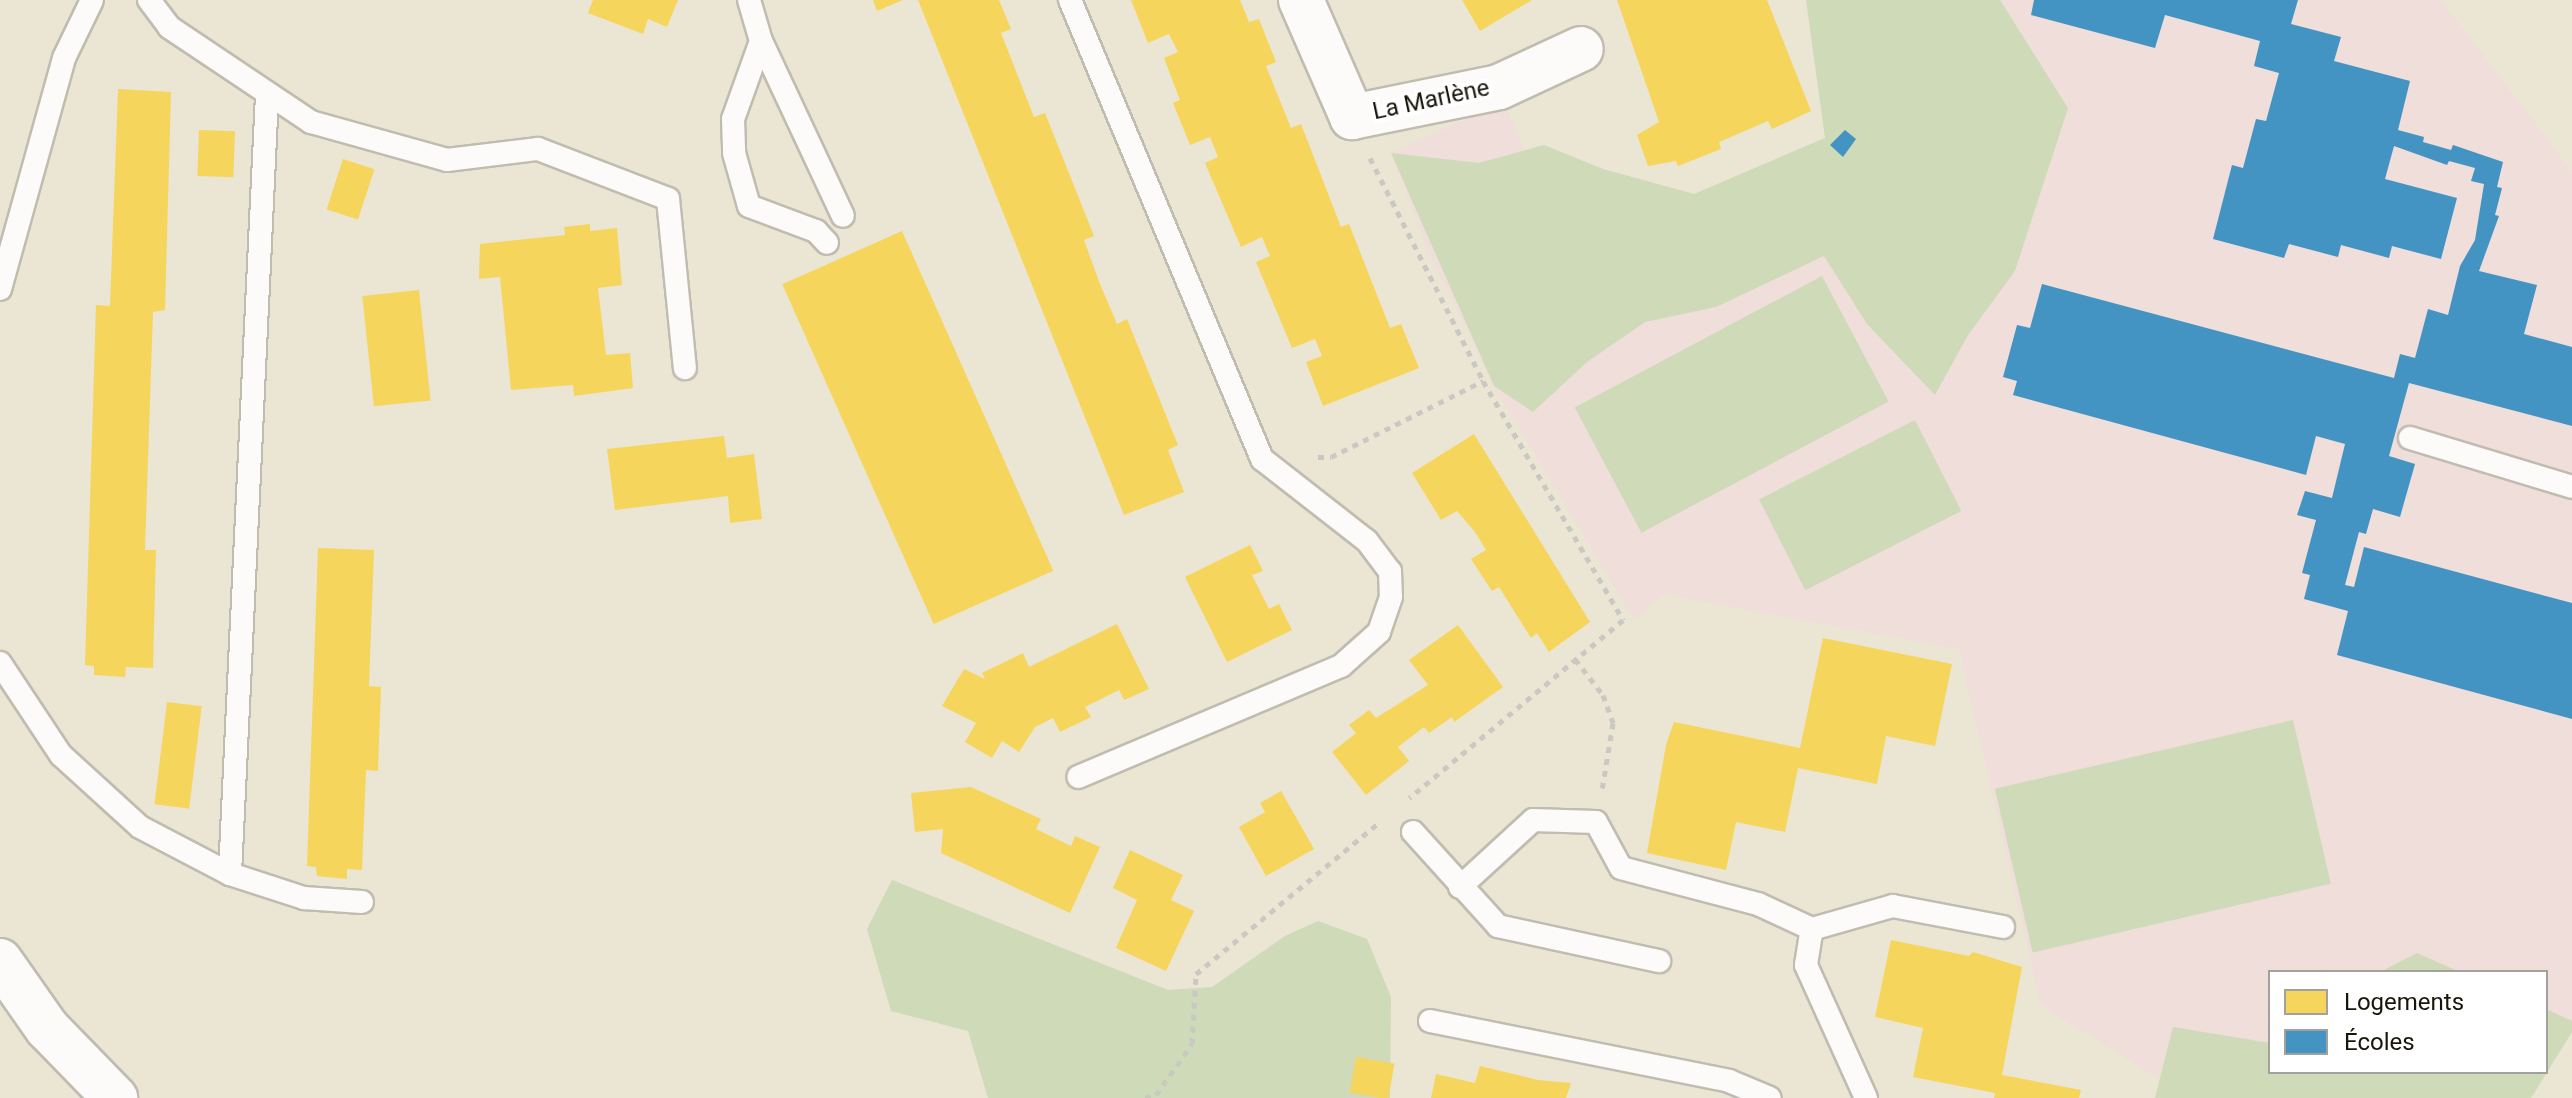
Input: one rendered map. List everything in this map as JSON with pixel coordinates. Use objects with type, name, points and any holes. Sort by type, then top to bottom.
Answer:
[{"type":"street","name":"La Marlène","points":[[1301,0],[1352,117],[1499,87],[1581,49]]},
{"type":"street","points":[[0,961],[47,1028],[115,1098]]},
{"type":"lane","points":[[0,289],[64,58],[92,0]]},
{"type":"lane","points":[[149,0],[169,27],[311,122],[447,160],[538,149],[668,199],[685,368]]},
{"type":"lane","points":[[749,0],[761,41],[843,216]]},
{"type":"lane","points":[[1070,0],[1262,459],[1367,541],[1390,571],[1391,597],[1379,632],[1341,666],[1078,777]]},
{"type":"lane","points":[[761,41],[733,119],[734,153],[749,206],[816,231],[827,243]]},
{"type":"lane","points":[[230,874],[267,94]]},
{"type":"lane","points":[[2410,438],[2572,487]]},
{"type":"lane","points":[[0,663],[61,755],[140,827],[230,874],[304,898],[362,902]]},
{"type":"lane","points":[[1460,887],[1533,820],[1596,822],[1621,868],[1758,904],[1812,929],[1893,906],[2003,927]]},
{"type":"lane","points":[[1413,832],[1498,926],[1659,961]]},
{"type":"lane","points":[[1812,929],[1806,965],[1866,1098]]},
{"type":"lane","points":[[1430,1021],[1729,1081],[1770,1098]]},
{"type":"path","points":[[1262,459],[1331,457],[1483,381]]},
{"type":"path","points":[[1575,659],[1603,695],[1613,723],[1596,822]]},
{"type":"shaded area","points":[[1921,0],[2441,0],[2572,172],[2572,1031],[2548,1069],[2548,970],[2268,970],[2268,1074],[2519,1074],[2190,1098],[2041,1005],[1959,649],[1664,594],[1634,620],[1494,386],[1430,255],[1391,153],[1504,102],[1580,285],[1754,169],[1845,130]]},
{"type":"green space","points":[[1806,0],[2000,0],[2068,108],[2015,271],[1968,335],[1935,395],[1867,324],[1824,256],[1716,307],[1645,322],[1587,362],[1533,412],[1494,386],[1391,153],[1479,163],[1544,145],[1603,169],[1694,194],[1825,138]]},
{"type":"green space","points":[[1822,276],[1889,401],[1641,533],[1575,407]]},
{"type":"green space","points":[[1915,420],[1961,511],[1805,590],[1759,499]]},
{"type":"green space","points":[[2293,720],[2331,884],[2033,953],[1995,789]]},
{"type":"green space","points":[[892,880],[1168,990],[1212,987],[1285,936],[1318,921],[1367,939],[1391,997],[1390,1098],[988,1098],[968,1031],[891,1011],[867,929]]},
{"type":"green space","points":[[2417,953],[2455,970],[2384,970]]},
{"type":"green space","points":[[2548,1010],[2572,1021],[2572,1032],[2548,1071]]},
{"type":"green space","points":[[2173,1027],[2268,1043],[2268,1074],[2546,1074],[2531,1098],[2155,1098]]},
{"type":"building: Logements","points":[[593,0],[678,0],[667,27],[648,19],[643,34],[588,13]]},
{"type":"building: Logements","points":[[873,0],[903,0],[877,11]]},
{"type":"building: Logements","points":[[918,0],[999,0],[1011,29],[1001,33],[1034,117],[1045,113],[1094,236],[1084,240],[1100,284],[1117,324],[1127,319],[1178,445],[1168,450],[1184,492],[1124,515]]},
{"type":"building: Logements","points":[[1131,0],[1240,0],[1249,22],[1259,19],[1276,62],[1266,66],[1291,128],[1301,124],[1341,227],[1349,224],[1390,328],[1401,324],[1419,368],[1323,406],[1306,362],[1322,356],[1315,339],[1292,348],[1256,262],[1270,256],[1262,237],[1241,247],[1205,163],[1218,157],[1210,137],[1190,145],[1173,103],[1180,100],[1164,58],[1178,52],[1169,34],[1148,43]]},
{"type":"building: Logements","points":[[1462,0],[1532,0],[1480,31]]},
{"type":"building: Logements","points":[[1617,0],[1767,0],[1811,111],[1772,129],[1768,121],[1719,142],[1721,149],[1678,166],[1676,161],[1648,166],[1637,135],[1659,122]]},
{"type":"building: Logements","points":[[118,89],[171,92],[165,310],[153,312],[145,550],[156,550],[153,668],[126,667],[125,677],[94,675],[94,666],[85,665],[96,305],[110,306]]},
{"type":"building: Logements","points":[[199,130],[235,131],[233,177],[197,176]]},
{"type":"building: Logements","points":[[343,159],[374,169],[358,220],[327,209]]},
{"type":"building: Logements","points":[[590,224],[590,231],[617,228],[622,285],[598,288],[606,355],[630,353],[633,388],[574,396],[573,385],[511,390],[500,277],[479,279],[480,244],[565,235],[564,227]]},
{"type":"building: Logements","points":[[902,231],[1053,571],[934,624],[782,284]]},
{"type":"building: Logements","points":[[419,290],[431,400],[374,406],[362,296]]},
{"type":"building: Logements","points":[[1474,434],[1590,622],[1549,652],[1537,633],[1531,638],[1499,587],[1492,591],[1471,559],[1486,550],[1475,532],[1457,511],[1441,520],[1412,473]]},
{"type":"building: Logements","points":[[724,436],[727,458],[754,454],[762,519],[730,523],[728,496],[615,510],[607,449]]},
{"type":"building: Logements","points":[[1250,545],[1263,571],[1252,575],[1269,609],[1279,604],[1292,630],[1227,662],[1185,577]]},
{"type":"building: Logements","points":[[318,548],[374,550],[369,686],[381,687],[378,771],[366,770],[362,870],[347,869],[347,879],[317,876],[316,867],[307,866]]},
{"type":"building: Logements","points":[[1117,624],[1149,689],[1124,700],[1119,690],[1085,707],[1091,717],[1060,732],[1053,718],[1035,727],[1019,752],[1002,741],[992,758],[965,742],[976,723],[942,706],[964,669],[985,679],[982,673],[1023,653],[1029,667]]},
{"type":"building: Logements","points":[[1458,625],[1503,687],[1454,722],[1452,717],[1429,733],[1424,727],[1398,747],[1409,761],[1366,795],[1332,752],[1356,733],[1349,725],[1369,710],[1376,718],[1428,685],[1409,660]]},
{"type":"building: Logements","points":[[1823,638],[1952,664],[1935,746],[1886,736],[1877,784],[1798,768],[1785,832],[1736,822],[1726,870],[1647,853],[1666,745],[1674,722],[1800,748]]},
{"type":"building: Logements","points":[[167,702],[202,706],[189,808],[154,804]]},
{"type":"building: Logements","points":[[971,787],[1041,819],[1036,829],[1071,846],[1075,836],[1100,847],[1070,913],[941,853],[943,829],[915,832],[911,793]]},
{"type":"building: Logements","points":[[1281,791],[1314,849],[1266,876],[1239,827],[1265,812],[1260,803]]},
{"type":"building: Logements","points":[[1130,850],[1183,875],[1171,900],[1194,911],[1166,971],[1116,948],[1137,900],[1113,888]]},
{"type":"building: Logements","points":[[1891,940],[1969,956],[1973,952],[2022,967],[2002,1075],[2081,1090],[2079,1098],[1994,1098],[1995,1093],[1913,1077],[1923,1028],[1875,1017]]},
{"type":"building: Logements","points":[[1356,1057],[1394,1064],[1388,1098],[1350,1092]]},
{"type":"building: Logements","points":[[1480,1066],[1538,1080],[1571,1083],[1566,1098],[1431,1098],[1436,1074],[1475,1083]]},
{"type":"building: Écoles","points":[[2034,0],[2298,0],[2291,24],[2341,37],[2334,61],[2410,81],[2398,130],[2424,137],[2423,142],[2451,150],[2453,145],[2503,162],[2497,187],[2502,188],[2495,215],[2499,216],[2479,271],[2537,285],[2524,334],[2572,347],[2572,426],[2409,383],[2389,456],[2415,464],[2400,517],[2373,509],[2366,534],[2359,532],[2345,585],[2354,587],[2364,547],[2572,603],[2572,719],[2337,655],[2348,611],[2304,599],[2310,575],[2302,573],[2316,520],[2297,515],[2305,491],[2332,498],[2345,444],[2316,436],[2306,475],[2013,395],[2017,381],[2003,377],[2017,325],[2030,328],[2042,284],[2394,378],[2400,354],[2415,358],[2428,309],[2448,315],[2460,266],[2475,240],[2484,184],[2471,181],[2475,168],[2449,161],[2447,165],[2394,146],[2385,179],[2457,198],[2441,259],[2392,246],[2389,258],[2341,245],[2338,257],[2289,244],[2284,258],[2213,239],[2232,165],[2243,168],[2256,119],[2266,121],[2279,73],[2254,66],[2260,41],[2165,15],[2155,48],[2031,15]]},
{"type":"building: Écoles","points":[[1845,130],[1856,139],[1843,157],[1830,145]]}]
